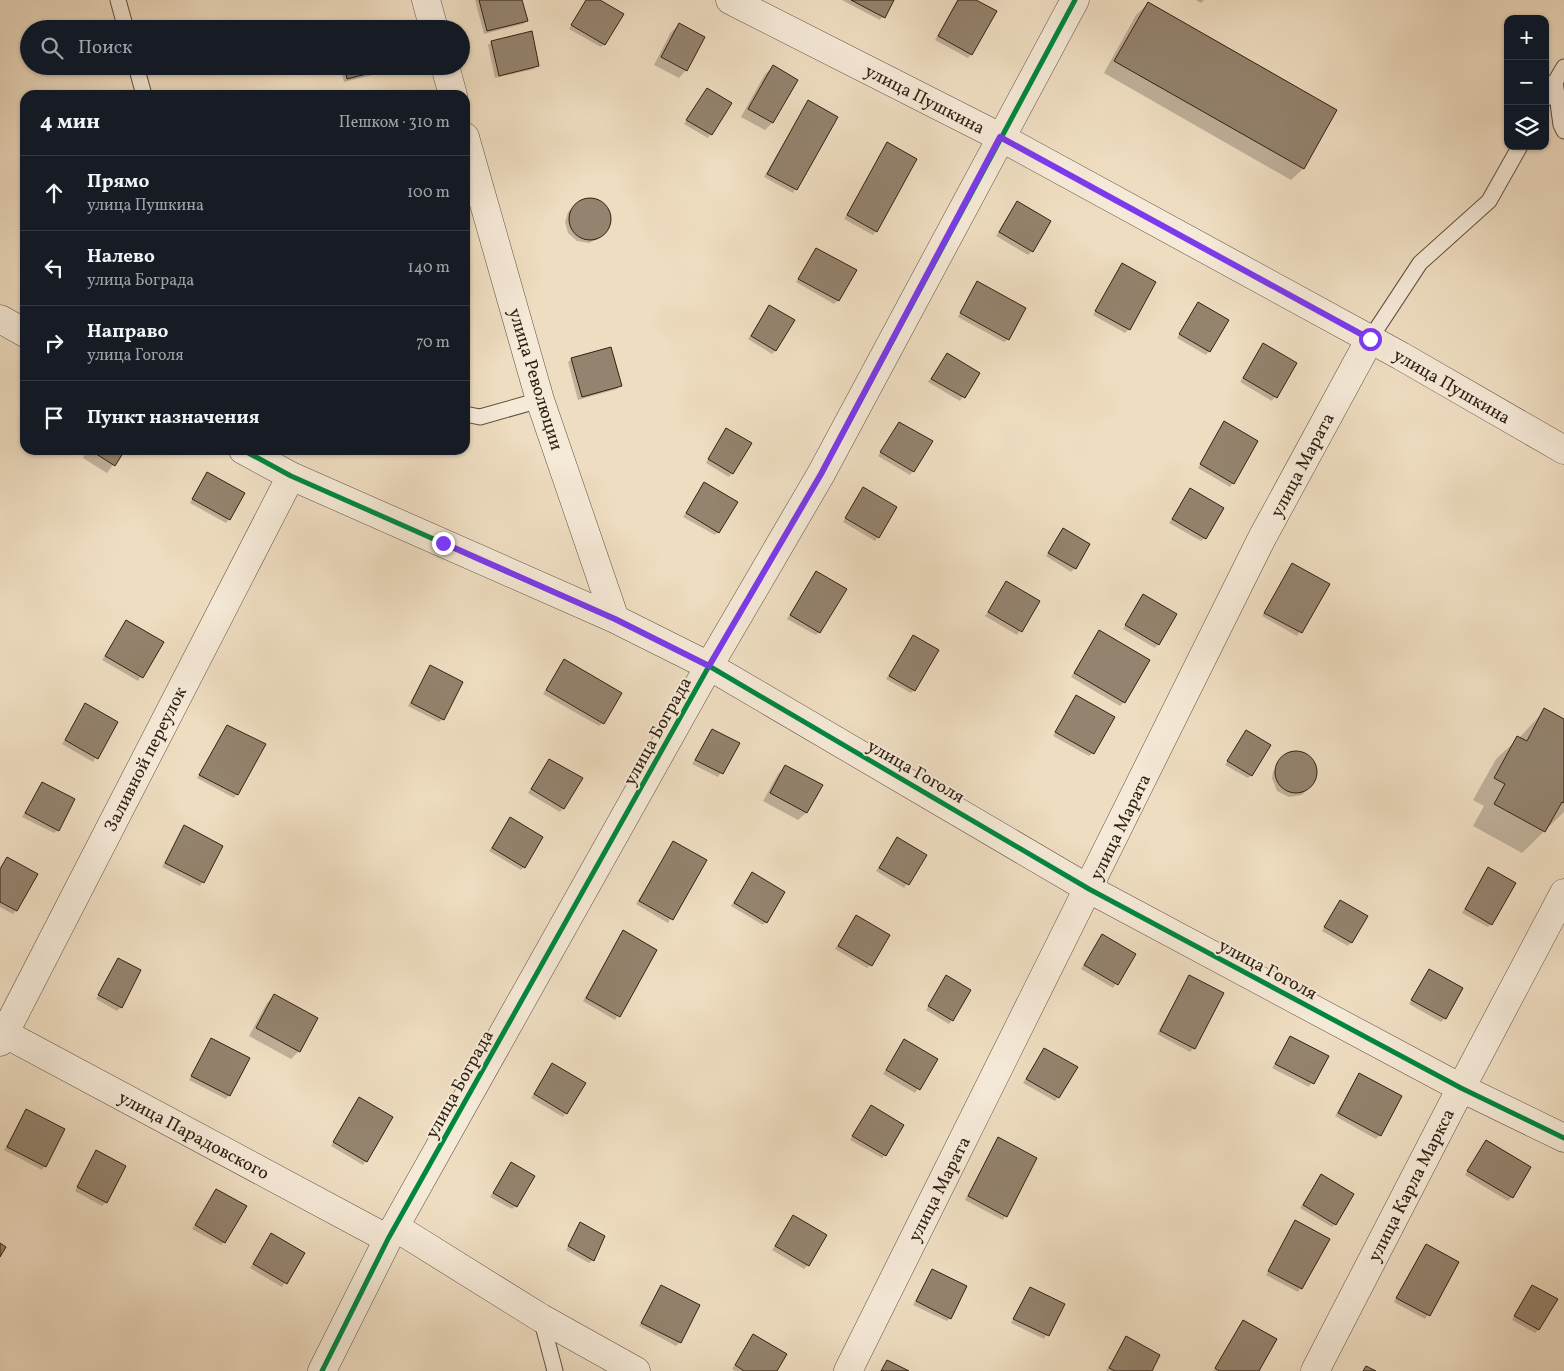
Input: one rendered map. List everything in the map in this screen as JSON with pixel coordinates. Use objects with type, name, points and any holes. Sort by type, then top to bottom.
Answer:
[{"type":"street","points":[[426,0],[432,20]]},
{"type":"street","name":"улица Пушкина","points":[[730,0],[1000,137],[1370,339],[1564,450]]},
{"type":"street","name":"улица Бограда","points":[[322,1371],[392,1233],[709,666],[821,474],[1075,0]]},
{"type":"street","points":[[447,75],[452,90]]},
{"type":"street","name":"улица Революции","points":[[470,155],[540,400],[615,619]]},
{"type":"street","points":[[0,319],[20,330]]},
{"type":"street","name":"улица Марата","points":[[848,1371],[1262,538],[1370,339]]},
{"type":"street","name":"улица Гоголя","points":[[252,455],[290,476],[615,619],[709,666],[1089,889],[1460,1088],[1564,1138]]},
{"type":"street","name":"Заливной переулок","points":[[1,1035],[290,476]]},
{"type":"street","name":"улица Карла Маркса","points":[[1315,1371],[1460,1088],[1564,893]]},
{"type":"street","name":"улица Парадовского","points":[[1,1035],[392,1233],[636,1371]]},
{"type":"lane","points":[[118,0],[124,20]]},
{"type":"lane","points":[[1549,92],[1564,67]]},
{"type":"lane","points":[[138,75],[143,90]]},
{"type":"lane","points":[[1555,81],[1561,124],[1564,131]]},
{"type":"lane","points":[[1370,339],[1420,263],[1490,201],[1518,150]]},
{"type":"lane","points":[[470,415],[480,416],[540,400]]},
{"type":"lane","points":[[541,1318],[555,1371]]},
{"type":"building","points":[[479,0],[522,0],[528,21],[487,31]]},
{"type":"building","points":[[586,0],[600,0],[624,14],[605,45],[571,25]]},
{"type":"building","points":[[851,0],[894,0],[885,18]]},
{"type":"building","points":[[958,0],[976,0],[997,11],[972,55],[938,36]]},
{"type":"building","points":[[1148,2],[1337,110],[1304,169],[1114,61]]},
{"type":"building","points":[[679,23],[705,37],[687,71],[661,57]]},
{"type":"building","points":[[532,31],[539,66],[499,76],[491,41]]},
{"type":"building","points":[[773,65],[798,80],[773,123],[748,109]]},
{"type":"building","points":[[346,75],[363,75],[347,79]]},
{"type":"building","points":[[707,88],[732,103],[712,135],[686,120]]},
{"type":"building","points":[[808,100],[838,117],[797,190],[767,174]]},
{"type":"building","points":[[887,142],[917,159],[877,232],[847,215]]},
{"type":"building","points":[[586,198],[594,198],[605,204],[611,219],[605,234],[594,240],[586,240],[575,234],[569,223],[569,215],[575,204]]},
{"type":"building","points":[[1017,201],[1051,221],[1033,252],[999,232]]},
{"type":"building","points":[[816,248],[857,270],[839,301],[798,279]]},
{"type":"building","points":[[1122,263],[1156,282],[1130,330],[1095,311]]},
{"type":"building","points":[[977,281],[1026,308],[1009,340],[960,313]]},
{"type":"building","points":[[1198,302],[1229,320],[1210,352],[1179,334]]},
{"type":"building","points":[[769,305],[795,320],[776,351],[751,336]]},
{"type":"building","points":[[1263,343],[1297,363],[1277,398],[1243,378]]},
{"type":"building","points":[[611,347],[622,386],[582,397],[571,358]]},
{"type":"building","points":[[947,353],[980,373],[965,398],[931,379]]},
{"type":"building","points":[[1224,421],[1258,441],[1234,484],[1200,464]]},
{"type":"building","points":[[899,422],[933,441],[914,472],[880,452]]},
{"type":"building","points":[[726,428],[752,443],[733,474],[708,459]]},
{"type":"building","points":[[98,455],[122,455],[115,466]]},
{"type":"building","points":[[207,472],[245,493],[230,520],[192,499]]},
{"type":"building","points":[[704,482],[738,502],[719,533],[686,513]]},
{"type":"building","points":[[863,487],[897,507],[879,538],[845,518]]},
{"type":"building","points":[[1190,488],[1224,508],[1206,539],[1172,519]]},
{"type":"building","points":[[1063,528],[1090,544],[1076,569],[1048,553]]},
{"type":"building","points":[[1292,563],[1330,584],[1302,633],[1264,613]]},
{"type":"building","points":[[816,571],[847,589],[820,633],[790,615]]},
{"type":"building","points":[[1006,581],[1040,601],[1022,632],[988,612]]},
{"type":"building","points":[[1143,594],[1177,614],[1159,645],[1125,625]]},
{"type":"building","points":[[126,620],[164,642],[143,678],[105,656]]},
{"type":"building","points":[[1099,630],[1150,660],[1125,703],[1074,673]]},
{"type":"building","points":[[913,635],[939,650],[915,691],[889,676]]},
{"type":"building","points":[[564,659],[622,693],[604,724],[546,690]]},
{"type":"building","points":[[430,665],[463,682],[444,720],[411,703]]},
{"type":"building","points":[[1076,695],[1115,717],[1094,754],[1055,732]]},
{"type":"building","points":[[85,703],[118,722],[98,759],[65,740]]},
{"type":"building","points":[[1544,708],[1564,719],[1564,803],[1562,802],[1545,832],[1494,804],[1505,784],[1494,778],[1517,736],[1527,741]]},
{"type":"building","points":[[227,725],[266,744],[238,795],[199,775]]},
{"type":"building","points":[[712,729],[740,743],[723,774],[695,760]]},
{"type":"building","points":[[1246,730],[1271,745],[1252,776],[1227,761]]},
{"type":"building","points":[[1300,751],[1308,754],[1314,760],[1317,772],[1314,784],[1308,790],[1292,793],[1284,790],[1278,784],[1275,768],[1278,760],[1284,754]]},
{"type":"building","points":[[549,759],[583,778],[564,809],[531,789]]},
{"type":"building","points":[[785,765],[823,785],[807,813],[770,793]]},
{"type":"building","points":[[42,782],[75,799],[59,831],[25,813]]},
{"type":"building","points":[[510,817],[543,837],[525,868],[492,848]]},
{"type":"building","points":[[184,825],[223,846],[204,883],[165,863]]},
{"type":"building","points":[[897,837],[927,855],[909,885],[879,868]]},
{"type":"building","points":[[673,841],[707,860],[673,920],[639,901]]},
{"type":"building","points":[[7,857],[38,874],[17,911],[0,902],[0,869]]},
{"type":"building","points":[[1488,867],[1516,883],[1492,925],[1465,909]]},
{"type":"building","points":[[752,872],[785,892],[767,923],[734,903]]},
{"type":"building","points":[[1340,900],[1368,916],[1352,943],[1324,927]]},
{"type":"building","points":[[856,915],[890,935],[872,966],[838,946]]},
{"type":"building","points":[[623,930],[657,950],[620,1017],[586,998]]},
{"type":"building","points":[[1102,934],[1136,954],[1118,985],[1084,965]]},
{"type":"building","points":[[118,958],[141,970],[122,1008],[98,995]]},
{"type":"building","points":[[1429,969],[1463,988],[1446,1019],[1411,1000]]},
{"type":"building","points":[[946,975],[971,990],[953,1021],[928,1006]]},
{"type":"building","points":[[1189,975],[1224,993],[1195,1049],[1160,1031]]},
{"type":"building","points":[[274,994],[318,1018],[300,1052],[256,1028]]},
{"type":"building","points":[[1290,1036],[1329,1056],[1314,1084],[1275,1064]]},
{"type":"building","points":[[211,1038],[250,1058],[230,1096],[191,1076]]},
{"type":"building","points":[[904,1039],[938,1059],[920,1090],[886,1070]]},
{"type":"building","points":[[1044,1048],[1078,1067],[1059,1098],[1026,1079]]},
{"type":"building","points":[[552,1063],[586,1083],[567,1114],[534,1094]]},
{"type":"building","points":[[1359,1073],[1402,1096],[1381,1136],[1338,1113]]},
{"type":"building","points":[[359,1097],[393,1117],[367,1162],[333,1142]]},
{"type":"building","points":[[871,1105],[904,1125],[886,1156],[852,1136]]},
{"type":"building","points":[[26,1109],[65,1129],[46,1167],[7,1147]]},
{"type":"building","points":[[998,1137],[1037,1158],[1007,1217],[968,1196]]},
{"type":"building","points":[[1486,1140],[1531,1167],[1513,1198],[1467,1171]]},
{"type":"building","points":[[96,1150],[126,1166],[107,1203],[77,1187]]},
{"type":"building","points":[[511,1162],[535,1176],[517,1207],[493,1193]]},
{"type":"building","points":[[1321,1174],[1354,1194],[1336,1225],[1303,1205]]},
{"type":"building","points":[[216,1189],[247,1206],[225,1243],[195,1225]]},
{"type":"building","points":[[793,1215],[827,1235],[809,1266],[775,1246]]},
{"type":"building","points":[[1295,1220],[1330,1239],[1302,1289],[1268,1271]]},
{"type":"building","points":[[580,1222],[605,1236],[594,1261],[568,1246]]},
{"type":"building","points":[[271,1233],[305,1253],[287,1284],[253,1264]]},
{"type":"building","points":[[0,1243],[6,1247],[0,1257]]},
{"type":"building","points":[[1426,1244],[1459,1262],[1430,1316],[1396,1298]]},
{"type":"building","points":[[932,1269],[967,1286],[951,1319],[916,1301]]},
{"type":"building","points":[[661,1285],[700,1305],[681,1343],[641,1323]]},
{"type":"building","points":[[1532,1285],[1558,1299],[1539,1330],[1514,1316]]},
{"type":"building","points":[[1030,1287],[1065,1304],[1049,1336],[1013,1319]]},
{"type":"building","points":[[1243,1320],[1277,1339],[1259,1371],[1219,1371],[1215,1368]]},
{"type":"building","points":[[753,1334],[787,1354],[777,1371],[744,1371],[735,1365]]},
{"type":"building","points":[[1126,1336],[1160,1355],[1152,1371],[1115,1371],[1109,1368]]},
{"type":"building","points":[[887,1360],[909,1371],[881,1371]]},
{"type":"building","points":[[1366,1366],[1376,1371],[1363,1371]]},
{"type":"cycle path","points":[[322,1371],[388,1239],[709,666],[821,474],[1075,0]]},
{"type":"cycle path","points":[[252,455],[291,476],[615,619],[709,666],[1089,889],[1461,1088],[1564,1138]]},
{"type":"route","points":[[443,543],[615,619],[709,666],[821,474],[1000,137],[1370,339]]}]
